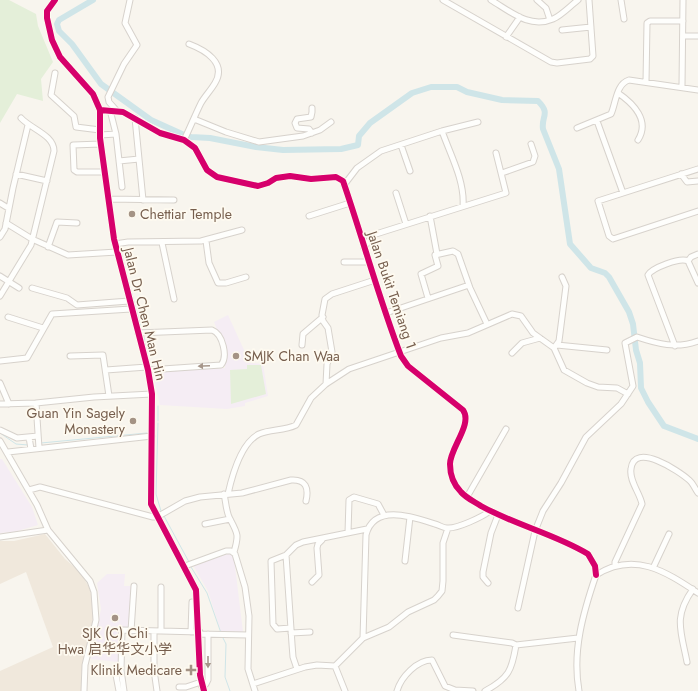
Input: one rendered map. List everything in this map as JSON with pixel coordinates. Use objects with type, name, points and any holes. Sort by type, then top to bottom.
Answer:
[{"type":"street","name":"Jalan Dr Chen Man Hin","points":[[55,0],[47,11],[52,40],[60,57],[93,94],[100,110],[100,132],[104,172],[115,244],[147,368],[152,394],[151,504],[161,514],[188,565],[196,590],[200,633],[202,686]]},
{"type":"street","points":[[118,111],[108,101],[124,64],[136,47],[125,23],[130,0]]},
{"type":"street","points":[[443,0],[551,62],[557,63],[592,58],[594,55],[589,0]]},
{"type":"street","points":[[491,0],[530,22],[550,20],[578,0]]},
{"type":"street","points":[[537,0],[546,8],[550,20]]},
{"type":"street","points":[[621,0],[624,19]]},
{"type":"street","points":[[682,86],[683,0]]},
{"type":"street","points":[[506,37],[520,17]]},
{"type":"street","points":[[646,82],[647,23],[650,21],[683,20]]},
{"type":"street","points":[[562,30],[591,27]]},
{"type":"street","points":[[683,36],[698,36]]},
{"type":"street","points":[[184,140],[201,104],[215,83],[219,68],[215,60],[200,48],[189,44]]},
{"type":"street","points":[[55,73],[51,94],[74,116],[76,127],[116,134]]},
{"type":"street","points":[[577,128],[611,114],[619,88],[625,81],[629,80],[682,86],[698,90]]},
{"type":"street","points":[[618,93],[629,101],[642,122],[642,132],[638,140]]},
{"type":"street","points":[[312,108],[310,117],[297,119],[295,123],[297,128],[309,129],[312,133]]},
{"type":"street","points":[[100,110],[118,111],[135,118],[160,133],[184,140],[195,148],[207,170],[217,177],[258,186],[268,183],[281,176],[311,179],[331,177],[339,178],[344,185],[357,168],[381,151],[442,131],[478,122]]},
{"type":"street","points":[[110,110],[116,134],[122,187]]},
{"type":"street","points":[[0,296],[32,239],[47,181],[54,145],[21,118]]},
{"type":"street","points":[[135,118],[143,200]]},
{"type":"street","points":[[194,119],[226,132],[259,142],[303,136],[320,130],[331,122]]},
{"type":"street","points":[[597,121],[623,193]]},
{"type":"street","points":[[0,237],[5,229],[8,208],[28,125]]},
{"type":"street","points":[[442,131],[463,192],[463,206]]},
{"type":"street","points":[[101,144],[72,145],[74,170],[77,172],[104,172]]},
{"type":"street","points":[[502,173],[533,162],[535,156],[531,144]]},
{"type":"street","points":[[401,145],[410,171]]},
{"type":"street","points":[[362,239],[507,192],[496,153]]},
{"type":"street","points":[[119,161],[139,159]]},
{"type":"street","points":[[698,169],[598,201],[609,236],[613,239],[698,211]]},
{"type":"street","points":[[16,174],[47,181]]},
{"type":"street","points":[[681,174],[687,182],[698,182]]},
{"type":"street","name":"Jalan Bukit Temiang 1","points":[[344,185],[368,262],[399,352],[408,366],[466,413],[464,427],[450,460],[450,470],[456,487],[467,497],[490,511],[588,554],[595,566],[596,575]]},
{"type":"street","points":[[396,193],[406,224]]},
{"type":"street","points":[[109,199],[174,200]]},
{"type":"street","points":[[0,203],[8,208]]},
{"type":"street","points":[[309,216],[350,203]]},
{"type":"street","points":[[430,216],[438,254]]},
{"type":"street","points":[[6,222],[32,239],[68,255],[117,252]]},
{"type":"street","points":[[48,247],[57,222],[77,223]]},
{"type":"street","points":[[115,244],[128,242],[162,243],[206,241],[242,230]]},
{"type":"street","points":[[364,248],[371,237]]},
{"type":"street","points":[[206,241],[209,263],[218,282],[226,283],[246,277]]},
{"type":"street","points":[[162,243],[174,299]]},
{"type":"street","points":[[428,298],[421,274],[438,266],[434,256],[453,251],[456,252],[487,324]]},
{"type":"street","points":[[675,346],[648,275],[651,271],[678,259],[688,261],[698,254]]},
{"type":"street","points":[[688,261],[698,283]]},
{"type":"street","points":[[344,262],[368,262]]},
{"type":"street","points":[[0,276],[19,288]]},
{"type":"street","points":[[562,277],[566,286],[556,346],[560,365],[570,375],[598,387],[617,388],[628,394]]},
{"type":"street","points":[[326,384],[327,364],[332,352],[328,328],[322,317],[323,304],[328,296],[375,280]]},
{"type":"street","points":[[386,313],[469,285]]},
{"type":"street","points":[[32,288],[67,298],[77,305],[129,301]]},
{"type":"street","points":[[0,361],[27,358],[52,314],[131,309]]},
{"type":"street","points":[[255,691],[248,668],[249,616],[245,587],[234,552],[238,538],[235,526],[230,519],[226,494],[235,467],[253,439],[259,434],[296,425],[311,398],[326,384],[349,369],[441,338],[468,333],[483,328],[487,324],[512,314],[518,315],[524,319],[530,330],[540,338],[556,346],[607,350]]},
{"type":"street","points":[[8,317],[43,328]]},
{"type":"street","points":[[302,345],[303,334],[322,317]]},
{"type":"street","points":[[106,370],[221,365],[223,362],[224,348],[219,335],[212,330],[138,333]]},
{"type":"street","points":[[518,608],[535,530],[543,511],[561,483],[586,437],[621,404],[628,394],[633,382],[624,343],[634,337],[675,346],[698,341]]},
{"type":"street","points":[[512,354],[522,343],[540,338]]},
{"type":"street","points":[[70,356],[102,354],[104,357],[109,396]]},
{"type":"street","points":[[0,383],[9,404]]},
{"type":"street","points":[[0,404],[36,403],[109,396],[152,394]]},
{"type":"street","points":[[36,403],[39,448]]},
{"type":"street","points":[[467,497],[506,429]]},
{"type":"street","points":[[0,430],[12,437],[38,436]]},
{"type":"street","points":[[8,452],[152,436]]},
{"type":"street","points":[[29,437],[31,449]]},
{"type":"street","points":[[0,441],[8,452],[29,490],[48,530],[84,572],[90,581],[94,592],[96,620],[85,665],[84,691]]},
{"type":"street","points":[[615,565],[614,562],[642,504],[630,474],[632,463],[636,459],[648,457],[668,466],[690,481],[698,493]]},
{"type":"street","points":[[29,490],[40,488],[153,517],[185,501],[200,497],[253,490],[299,480],[306,487],[308,493],[306,501]]},
{"type":"street","points":[[348,533],[350,498],[354,497],[378,504],[384,515]]},
{"type":"street","points":[[363,638],[367,529],[374,520],[384,515],[391,514],[410,517],[448,528],[469,522],[490,511]]},
{"type":"street","points":[[488,584],[483,577],[483,572],[491,533],[498,515]]},
{"type":"street","points":[[405,561],[410,517]]},
{"type":"street","points":[[205,524],[230,519]]},
{"type":"street","points":[[253,684],[314,665],[335,666],[363,638],[389,627],[408,612],[434,600],[442,591],[443,543],[448,528]]},
{"type":"street","points":[[310,632],[277,629],[273,624],[271,561],[286,556],[296,545],[367,529]]},
{"type":"street","points":[[0,538],[48,530]]},
{"type":"street","points":[[653,568],[669,534]]},
{"type":"street","points":[[312,582],[319,575],[317,548],[318,544],[323,539]]},
{"type":"street","points":[[188,565],[226,552],[234,552]]},
{"type":"street","points":[[286,556],[293,657],[298,669]]},
{"type":"street","points":[[579,691],[577,668],[578,638],[586,605],[596,575],[615,565],[630,564],[653,568],[671,575],[698,593]]},
{"type":"street","points":[[131,631],[134,586]]},
{"type":"street","points":[[161,587],[161,631]]},
{"type":"street","points":[[687,662],[680,628],[680,616],[683,603],[693,589]]},
{"type":"street","points":[[191,632],[192,602]]},
{"type":"street","points":[[124,691],[121,670],[122,630],[248,635]]},
{"type":"street","points":[[154,631],[154,670],[157,691]]},
{"type":"street","points":[[179,687],[202,686],[206,684],[208,680],[208,634]]},
{"type":"street","points":[[453,634],[512,643],[516,645],[578,638]]},
{"type":"street","points":[[485,691],[510,672],[513,666],[516,645]]},
{"type":"street","points":[[397,691],[405,676],[428,660],[434,661],[445,686],[454,690],[473,691]]},
{"type":"street","points":[[335,666],[343,690]]},
{"type":"street","points":[[116,675],[119,691]]},
{"type":"shaded area","name":"SMJK Chan Waa","points":[[228,315],[250,363],[263,364],[268,396],[245,403],[245,406],[227,409],[160,405],[152,371],[225,368],[225,350],[214,322]]},
{"type":"shaded area","points":[[0,459],[2,459],[32,507],[38,525],[14,532],[0,533]]},
{"type":"shaded area","points":[[45,534],[65,559],[80,572],[89,587],[94,605],[92,627],[81,675],[81,691],[0,691],[0,671],[53,647],[26,572],[0,584],[0,541],[14,541]]},
{"type":"shaded area","points":[[232,554],[234,558],[243,632],[221,632],[208,591],[193,565]]},
{"type":"shaded area","name":"SJK (C) Chi Hwa 启华华文小学","points":[[107,574],[125,574],[124,586],[131,586],[129,627],[120,627],[118,662],[91,659],[101,609],[97,583]]},
{"type":"green space","points":[[0,0],[9,0],[36,14],[38,26],[53,62],[41,79],[43,101],[17,94],[0,123]]},
{"type":"green space","points":[[247,365],[261,365],[266,394],[231,404],[230,370],[247,369]]},
{"type":"waterway","points":[[93,0],[59,20],[57,24],[59,31],[72,44],[101,84],[151,120],[191,137],[210,138],[256,147],[283,150],[341,149],[358,145],[359,136],[370,123],[412,93],[431,87],[457,87],[467,92],[502,100],[538,101],[542,105],[545,112],[543,129],[559,169],[570,244],[591,268],[605,273],[609,277],[629,312],[633,324],[636,350],[640,363],[641,388],[648,402],[664,426],[698,439]]},
{"type":"waterway","points":[[120,247],[141,326]]},
{"type":"waterway","points":[[144,337],[148,356]]},
{"type":"waterway","points":[[158,406],[158,421]]},
{"type":"waterway","points":[[158,423],[156,494],[161,511]]},
{"type":"waterway","points":[[0,433],[16,444],[28,445]]},
{"type":"waterway","points":[[41,443],[147,433]]},
{"type":"waterway","points":[[164,516],[189,562]]},
{"type":"waterway","points":[[191,567],[207,593],[221,633]]},
{"type":"waterway","points":[[222,636],[226,644],[225,677],[230,691]]},
{"type":"cycle path","points":[[55,0],[47,11],[52,40],[60,57],[93,94],[100,110],[100,138],[114,239],[148,370],[152,394],[151,504],[196,590],[200,675],[204,691]]},
{"type":"cycle path","points":[[100,110],[123,112],[160,133],[184,140],[195,148],[207,170],[217,177],[258,186],[268,183],[276,178],[290,176],[311,179],[336,177],[343,181],[385,313],[401,356],[408,366],[463,410],[465,422],[453,451],[450,464],[453,480],[456,486],[468,498],[494,513],[562,541],[588,554],[595,566],[596,575]]},
{"type":"place","name":"Chettiar Temple","points":[[132,214]]},
{"type":"place","name":"SMJK Chan Waa","points":[[236,356]]},
{"type":"place","name":"Guan Yin Sagely Monastery","points":[[133,421]]},
{"type":"place","name":"SJK (C) Chi Hwa 启华华文小学","points":[[115,618]]},
{"type":"place","name":"Klinik Medicare","points":[[191,670]]}]
